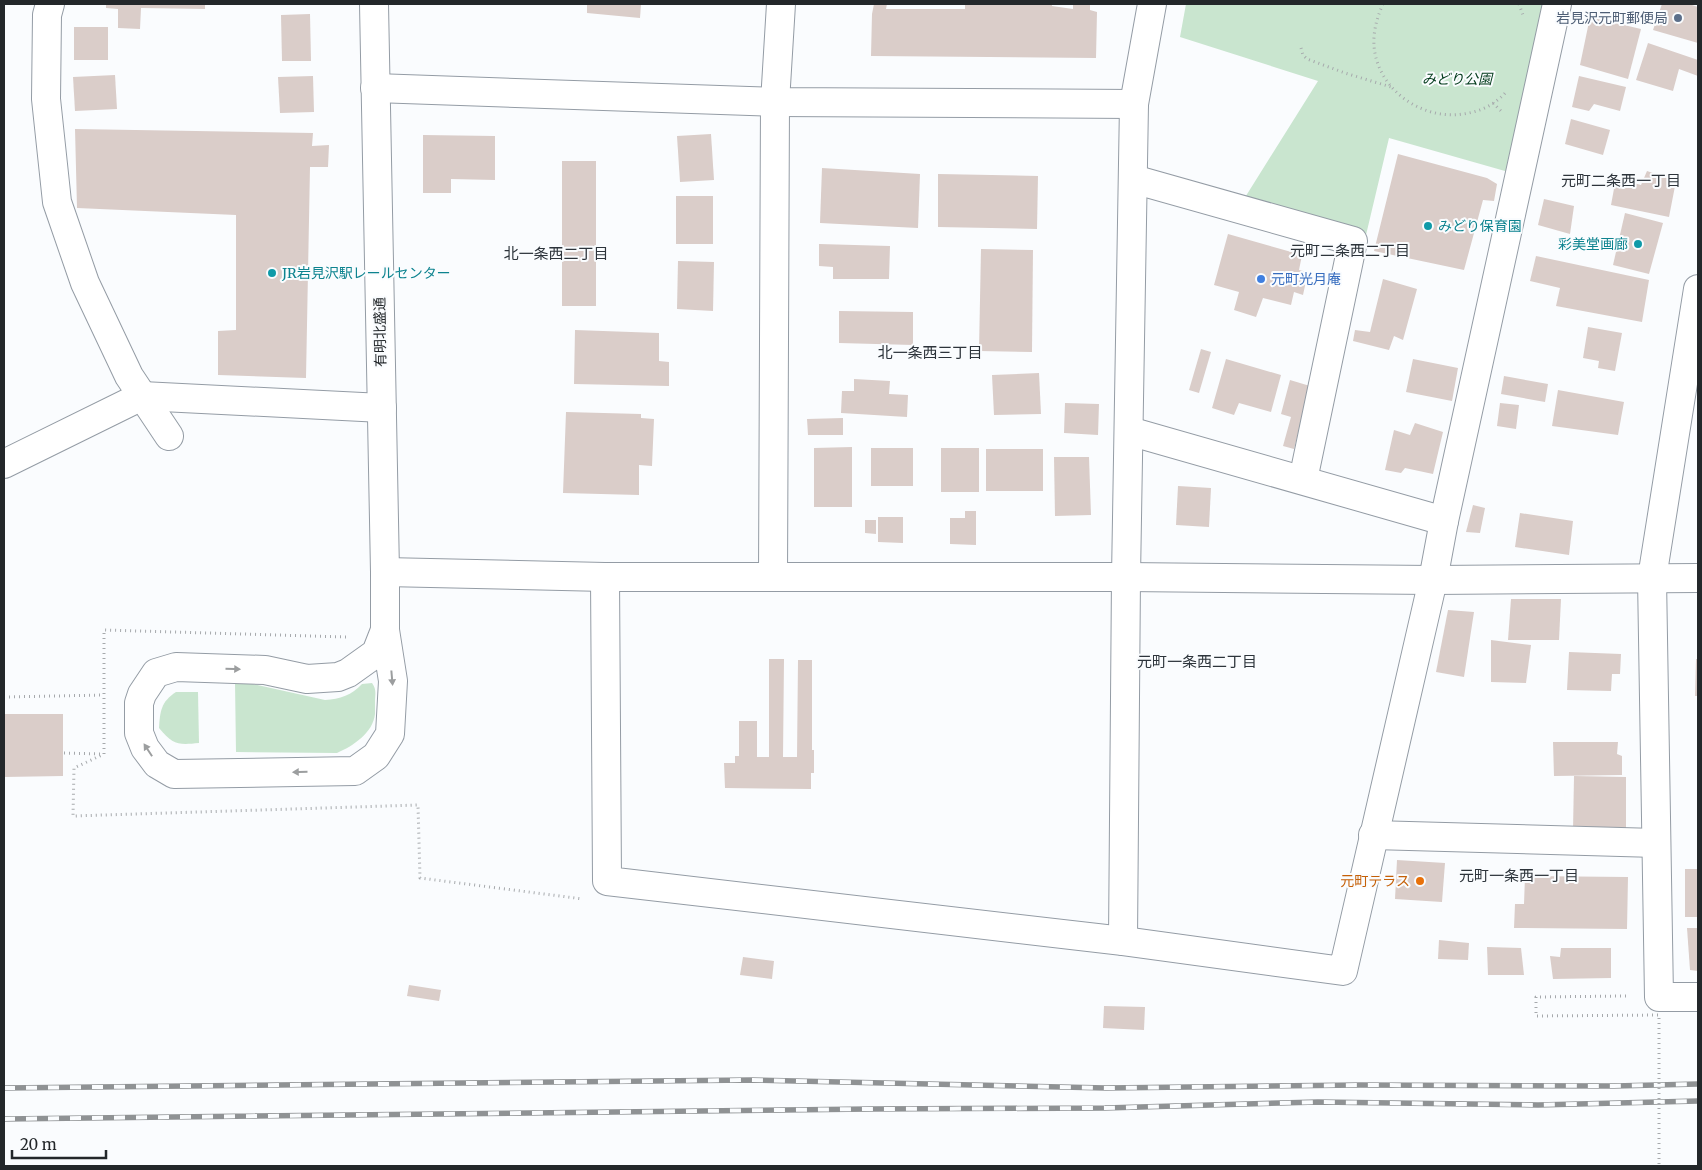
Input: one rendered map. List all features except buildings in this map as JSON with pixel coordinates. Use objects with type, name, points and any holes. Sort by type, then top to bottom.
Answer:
[{"type":"street","points":[[50,4],[47,15],[46,99],[57,202],[85,283],[129,376],[169,436]]},
{"type":"street","name":"有明北盛通","points":[[374,4],[386,572],[385,630]]},
{"type":"street","points":[[773,577],[775,102],[781,4]]},
{"type":"street","points":[[1123,942],[1126,577],[1134,104],[1152,4]]},
{"type":"street","points":[[605,577],[606,881],[1123,942],[1343,971],[1433,580],[1444,521],[1557,4]]},
{"type":"street","points":[[375,88],[775,102],[1134,104]]},
{"type":"street","points":[[1133,179],[1354,241],[1303,480]]},
{"type":"street","points":[[1698,290],[1652,578],[1659,997],[1698,997]]},
{"type":"street","points":[[4,464],[142,396],[382,408]]},
{"type":"street","points":[[1129,431],[1444,521]]},
{"type":"street","points":[[386,572],[605,577],[1126,577],[1433,580],[1698,578]]},
{"type":"street","points":[[385,630],[393,681],[390,734],[376,756],[355,771],[174,774],[158,764],[145,748],[139,733],[138,703],[156,673],[176,667],[265,670],[308,679],[338,677],[348,674],[376,653],[385,630]]},
{"type":"street","points":[[1373,835],[1656,843]]},
{"type":"path","points":[[1383,4],[1377,18],[1374,38],[1376,58],[1384,78],[1401,98],[1424,111],[1451,116],[1477,112],[1500,99]]},
{"type":"path","points":[[1301,48],[1303,55],[1307,59],[1392,87]]},
{"type":"path","points":[[104,754],[104,630],[346,637]]},
{"type":"path","points":[[4,697],[104,695]]},
{"type":"path","points":[[64,753],[104,754]]},
{"type":"path","points":[[104,754],[74,768],[73,816],[418,805],[420,878],[584,899]]},
{"type":"path","points":[[1626,996],[1536,997],[1536,1016],[1659,1015],[1660,1166]]},
{"type":"green space","name":"みどり公園","points":[[1186,4],[1552,4],[1512,173],[1389,138],[1366,235],[1244,199],[1318,81],[1180,37]]},
{"type":"green space","points":[[239,681],[325,700],[345,696],[362,684],[372,683],[375,688],[375,714],[366,733],[349,747],[337,753],[236,752],[235,683]]},
{"type":"green space","points":[[176,692],[198,692],[199,743],[176,743],[168,738],[159,728],[162,707],[167,699]]},
{"type":"railway","points":[[4,1088],[751,1080],[1106,1088],[1698,1084]]},
{"type":"railway","points":[[4,1119],[1105,1108],[1318,1102],[1538,1105],[1698,1101]]},
{"type":"place","name":"岩見沢元町郵便局","points":[[1678,18]]},
{"type":"place","name":"みどり保育園","points":[[1428,226]]},
{"type":"place","name":"彩美堂画廊","points":[[1638,244]]},
{"type":"place","name":"JR岩見沢駅レールセンター","points":[[272,273]]},
{"type":"place","name":"元町光月庵","points":[[1261,279]]},
{"type":"place","name":"元町テラス","points":[[1420,881]]},
{"type":"district","name":"元町二条西一丁目","points":[[1621,180]]},
{"type":"district","name":"元町二条西二丁目","points":[[1350,250]]},
{"type":"district","name":"北一条西二丁目","points":[[556,253]]},
{"type":"district","name":"北一条西三丁目","points":[[930,352]]},
{"type":"district","name":"元町一条西二丁目","points":[[1197,661]]},
{"type":"district","name":"元町一条西一丁目","points":[[1519,875]]}]
